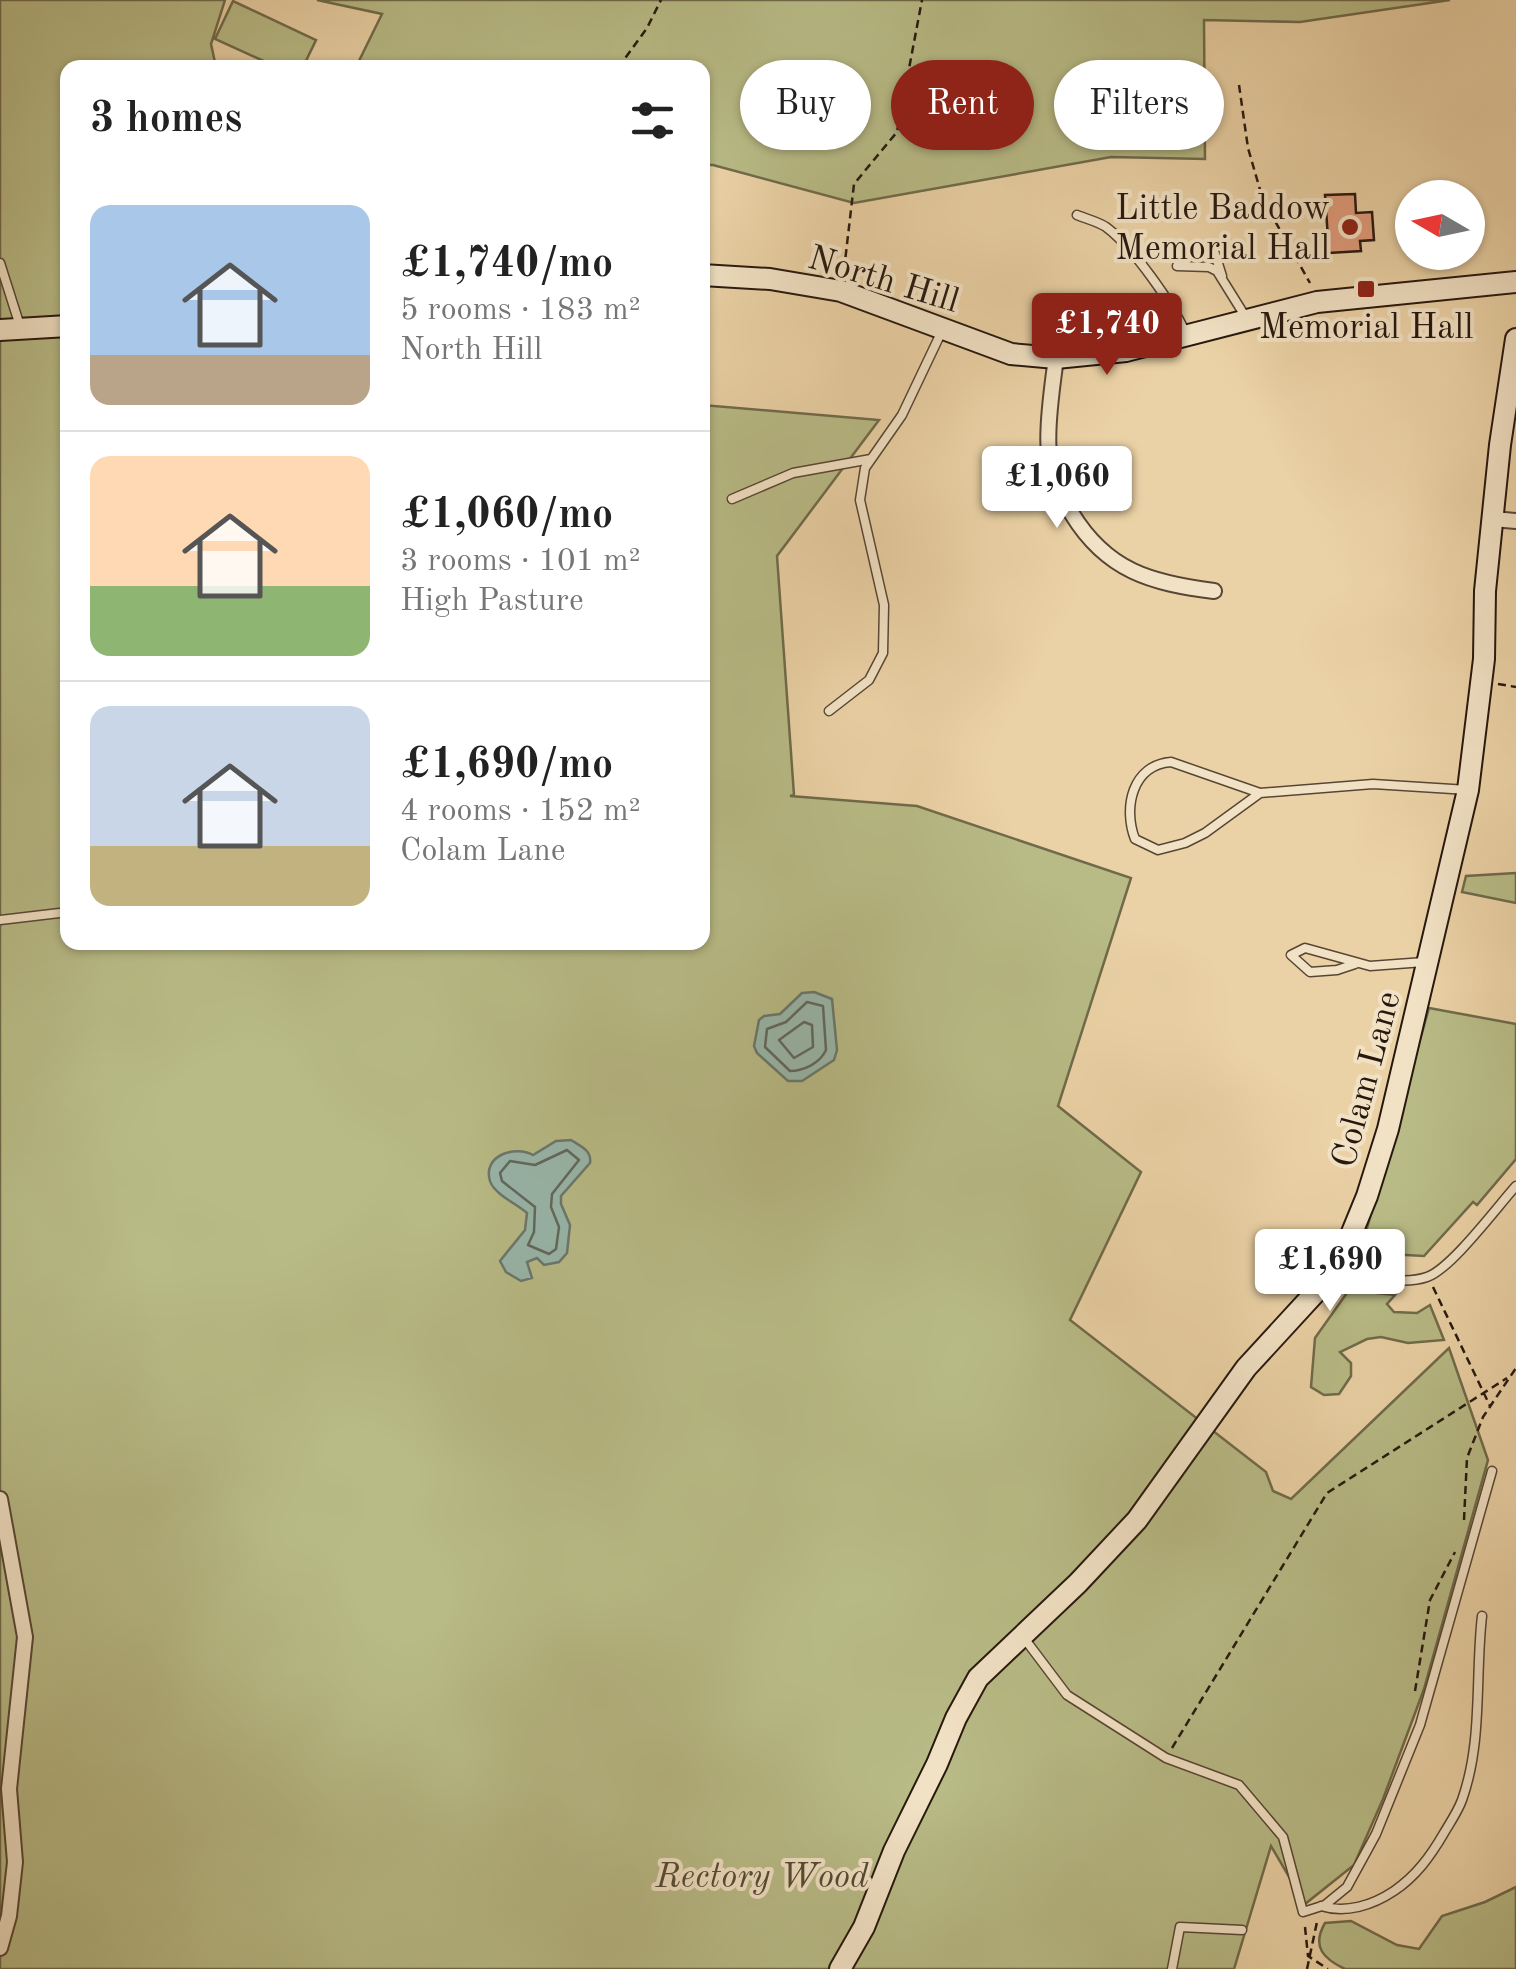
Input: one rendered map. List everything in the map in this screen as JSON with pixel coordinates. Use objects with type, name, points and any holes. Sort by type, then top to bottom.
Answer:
[{"type":"street","name":"North Hill","points":[[710,275],[784,280],[841,291],[1011,354],[1056,358],[1126,352],[1316,302],[1516,282]]},
{"type":"street","points":[[10,329],[60,326]]},
{"type":"street","name":"Colam Lane","points":[[840,1969],[864,1927],[894,1852],[978,1678],[1078,1584],[1137,1520],[1246,1368],[1337,1269],[1367,1196],[1388,1128],[1468,790],[1484,659],[1485,591],[1516,339]]},
{"type":"street","points":[[1056,358],[1048,425],[1055,488],[1082,530],[1120,568],[1170,586],[1214,591]]},
{"type":"street","points":[[1493,518],[1516,521]]},
{"type":"street","points":[[0,1499],[25,1636],[9,1789],[15,1862],[9,1916],[0,1948]]},
{"type":"lane","points":[[1077,216],[1114,234],[1140,264],[1188,338]]},
{"type":"lane","points":[[1214,252],[1223,280]]},
{"type":"lane","points":[[0,263],[10,329]]},
{"type":"lane","points":[[1178,266],[1209,267],[1223,280],[1247,320]]},
{"type":"lane","points":[[829,711],[869,680],[884,652],[884,605],[860,500],[865,468],[902,415],[943,329]]},
{"type":"lane","points":[[732,498],[794,473],[871,458]]},
{"type":"lane","points":[[1260,793],[1205,833],[1158,850],[1135,839],[1129,823],[1130,794],[1160,762],[1171,762],[1260,793],[1373,784],[1468,790]]},
{"type":"lane","points":[[0,920],[60,913]]},
{"type":"lane","points":[[1355,964],[1310,972],[1291,955],[1305,948],[1355,964],[1403,966],[1429,961]]},
{"type":"lane","points":[[1337,1269],[1408,1280],[1428,1277],[1454,1256],[1516,1186]]},
{"type":"lane","points":[[1023,1636],[1067,1695],[1166,1758],[1239,1785],[1284,1837],[1303,1912],[1321,1906],[1347,1887],[1376,1834],[1420,1726],[1492,1472]]},
{"type":"lane","points":[[1321,1906],[1354,1909],[1383,1898],[1411,1879],[1432,1854],[1462,1801],[1476,1736],[1482,1616]]},
{"type":"lane","points":[[1172,1969],[1180,1926],[1242,1930]]},
{"type":"path","points":[[624,60],[662,0]]},
{"type":"path","points":[[841,291],[854,184],[897,132],[922,0]]},
{"type":"path","points":[[1239,85],[1248,148],[1263,200],[1297,256],[1316,302]]},
{"type":"path","points":[[1428,1277],[1490,1406]]},
{"type":"path","points":[[1464,1519],[1467,1458],[1490,1406],[1516,1368]]},
{"type":"path","points":[[1166,1758],[1327,1493],[1511,1376]]},
{"type":"path","points":[[1414,1701],[1430,1600],[1455,1550]]},
{"type":"path","points":[[1307,1969],[1321,1906]]},
{"type":"path","points":[[1303,1912],[1308,1956]]},
{"type":"path","points":[[1308,1956],[1328,1969]]},
{"type":"green space","name":"Rectory Wood","points":[[0,0],[225,0],[211,44],[214,60],[60,60],[60,950],[710,950],[710,406],[879,420],[777,556],[794,795],[790,796],[917,806],[1131,878],[1058,1106],[1141,1172],[1070,1320],[1266,1472],[1273,1491],[1291,1499],[1449,1348],[1488,1460],[1424,1689],[1354,1865],[1305,1904],[1271,1846],[1234,1969],[0,1969]]},
{"type":"green space","points":[[317,0],[1450,0],[1300,22],[1204,20],[1204,60],[1054,60],[1054,150],[1205,150],[1205,159],[1111,157],[854,203],[710,165],[710,60],[359,60],[382,14]]},
{"type":"green space","points":[[233,1],[316,40],[306,60],[262,60],[215,39]]},
{"type":"green space","points":[[1516,873],[1516,903],[1462,892],[1466,876]]},
{"type":"green space","points":[[1429,1008],[1516,1024],[1516,1159],[1477,1205],[1473,1202],[1424,1256],[1368,1253],[1362,1246]]},
{"type":"green space","points":[[1349,1290],[1395,1295],[1387,1304],[1394,1312],[1417,1313],[1430,1305],[1444,1340],[1408,1343],[1381,1337],[1367,1339],[1340,1352],[1351,1363],[1351,1376],[1339,1394],[1324,1395],[1311,1387],[1315,1338]]},
{"type":"green space","points":[[1516,1887],[1516,1969],[1345,1969],[1331,1961],[1320,1945],[1325,1923],[1351,1921],[1397,1945],[1419,1949],[1442,1916]]},
{"type":"water","points":[[814,992],[832,999],[837,1050],[834,1060],[802,1081],[788,1081],[757,1053],[754,1046],[759,1020],[780,1014],[802,993]]},
{"type":"water","points":[[571,1140],[587,1152],[590,1163],[561,1196],[570,1225],[567,1253],[559,1262],[544,1265],[537,1258],[527,1262],[532,1278],[521,1281],[506,1272],[500,1261],[525,1230],[527,1213],[492,1186],[491,1165],[502,1154],[518,1151],[533,1155],[556,1141]]},
{"type":"building","name":"Little Baddow Memorial Hall","points":[[1355,194],[1356,213],[1372,212],[1374,240],[1360,241],[1361,251],[1329,253],[1325,195]]},
{"type":"place","name":"Little Baddow Memorial Hall","points":[[1350,227]]},
{"type":"place","name":"Memorial Hall","points":[[1366,289]]}]
